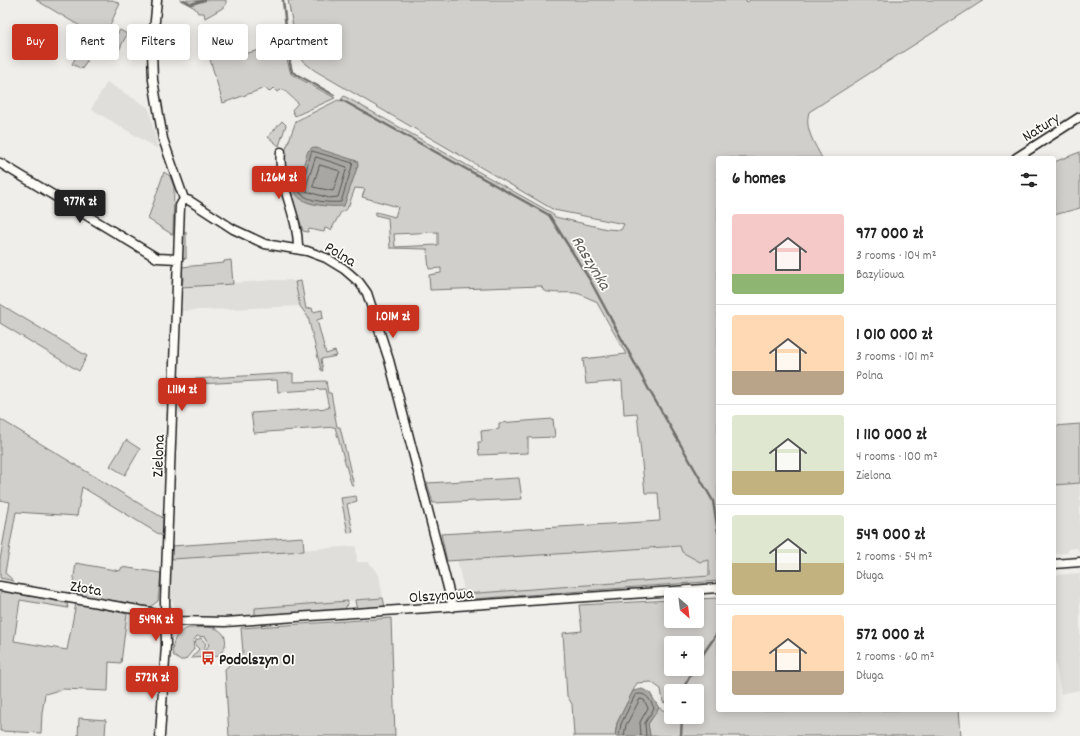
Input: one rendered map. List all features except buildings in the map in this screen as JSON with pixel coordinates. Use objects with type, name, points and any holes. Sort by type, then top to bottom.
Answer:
[{"type":"street","points":[[157,0],[152,51],[153,80],[164,142],[184,199]]},
{"type":"street","name":"Natury","points":[[1019,156],[1080,117]]},
{"type":"street","points":[[281,152],[282,172],[299,235],[298,249]]},
{"type":"street","points":[[0,163],[157,258],[178,259]]},
{"type":"street","name":"Polna","points":[[184,199],[190,201],[233,229],[265,244],[298,249],[326,258],[344,269],[359,282],[367,292],[389,360],[453,607]]},
{"type":"street","name":"Zielona","points":[[160,736],[166,619],[180,206],[184,199]]},
{"type":"street","points":[[1056,564],[1080,562]]},
{"type":"street","name":"Złota","points":[[0,586],[150,612],[166,619]]},
{"type":"street","name":"Olszynowa","points":[[166,619],[179,621],[225,622],[716,588]]},
{"type":"shaded area","points":[[36,0],[113,0],[120,4],[111,24],[76,24]]},
{"type":"shaded area","points":[[180,0],[226,0],[226,5],[205,18],[204,13],[198,13],[195,8]]},
{"type":"shaded area","points":[[288,0],[746,0],[747,2],[750,0],[984,0],[809,112],[809,130],[813,142],[821,156],[716,156],[716,581],[460,600],[456,591],[463,590],[465,594],[709,576],[709,560],[700,562],[682,552],[680,546],[447,561],[441,534],[660,521],[658,493],[645,493],[637,413],[624,414],[622,381],[586,384],[583,359],[626,354],[596,301],[578,294],[548,292],[544,291],[541,286],[430,290],[429,275],[441,273],[441,268],[429,269],[427,249],[390,248],[388,218],[375,215],[376,212],[395,217],[398,207],[362,197],[365,189],[355,188],[349,205],[346,210],[341,212],[331,230],[325,228],[324,232],[309,229],[308,232],[303,231],[295,206],[283,157],[296,121],[338,100],[340,101],[344,96],[552,213],[555,217],[607,229],[621,230],[624,224],[554,210],[314,70],[302,60],[342,60],[342,24],[293,24]],"holes":[[[438,232],[438,245],[395,247],[394,234]]]},
{"type":"shaded area","points":[[120,30],[127,34],[119,50],[119,32]]},
{"type":"shaded area","points":[[256,51],[256,60],[287,60],[291,74],[335,98],[295,116],[292,110],[298,103],[283,89],[277,92],[273,88],[269,92],[265,88],[223,103],[210,60],[248,60],[248,53]]},
{"type":"shaded area","points":[[74,60],[87,60],[82,69],[72,64]]},
{"type":"shaded area","points":[[107,82],[149,108],[158,149],[91,109]]},
{"type":"shaded area","points":[[282,121],[286,125],[279,146],[268,137]]},
{"type":"shaded area","points":[[1080,152],[1080,208],[1056,214],[1056,161]]},
{"type":"shaded area","points":[[164,172],[170,176],[174,187],[173,235],[148,219]]},
{"type":"shaded area","points":[[182,232],[186,232],[186,259],[181,257]]},
{"type":"shaded area","points":[[231,260],[233,284],[181,287],[183,280],[182,267],[224,263],[224,261]]},
{"type":"shaded area","points":[[291,280],[295,282],[300,306],[180,311],[183,307],[181,287]]},
{"type":"shaded area","points":[[301,281],[306,309],[312,308],[313,312],[322,310],[323,318],[317,320],[326,354],[335,351],[337,356],[321,359],[323,371],[321,370],[308,317],[300,306],[295,282]]},
{"type":"shaded area","points":[[0,304],[87,356],[79,371],[0,323]]},
{"type":"shaded area","points":[[293,373],[293,382],[326,381],[328,393],[331,393],[337,427],[340,427],[354,486],[352,486],[350,480],[335,427],[254,433],[251,413],[329,408],[325,389],[278,392],[277,380],[178,385],[178,380]]},
{"type":"shaded area","points":[[0,419],[163,518],[162,536],[82,487],[77,516],[16,512],[5,573],[14,581],[0,578],[0,560],[10,502],[0,500]]},
{"type":"shaded area","points":[[553,419],[555,437],[528,438],[528,453],[479,455],[478,442],[482,442],[481,431],[499,429],[499,423]]},
{"type":"shaded area","points":[[1080,424],[1080,483],[1056,485],[1056,426]]},
{"type":"shaded area","points":[[126,440],[140,449],[125,475],[110,466]]},
{"type":"shaded area","points":[[519,478],[522,499],[433,503],[427,483]]},
{"type":"shaded area","points":[[1080,483],[1080,553],[1077,548],[1069,549],[1067,553],[1056,554],[1056,485]]},
{"type":"shaded area","points":[[356,496],[357,501],[347,504],[353,532],[348,533],[341,498]]},
{"type":"shaded area","points":[[303,537],[304,551],[172,559],[172,546]]},
{"type":"shaded area","points":[[708,545],[709,576],[465,594],[457,560]]},
{"type":"shaded area","points":[[356,546],[357,562],[369,562],[379,575],[383,598],[256,608],[255,616],[208,617],[185,614],[176,608],[170,597],[172,559]]},
{"type":"shaded area","points":[[76,563],[120,571],[122,567],[161,573],[158,601],[150,607],[73,594],[72,590]]},
{"type":"shaded area","points":[[1080,573],[1080,690],[1061,694],[1056,666],[1056,575]]},
{"type":"shaded area","points":[[0,590],[67,603],[68,608],[20,600],[14,641],[67,650],[76,603],[127,614],[121,663],[109,662],[108,691],[63,689],[45,694],[41,733],[0,731]]},
{"type":"shaded area","points":[[383,598],[385,607],[359,609],[356,606],[355,600]]},
{"type":"shaded area","points":[[716,598],[716,712],[958,712],[960,736],[650,736],[648,724],[659,708],[664,710],[664,724],[704,724],[704,684],[664,684],[664,702],[661,689],[651,682],[637,683],[617,723],[615,736],[574,736],[572,704],[567,696],[563,633],[582,631],[579,605],[664,600],[664,628],[704,628],[704,599]]},
{"type":"shaded area","points":[[348,601],[345,610],[255,616],[255,608]]},
{"type":"shaded area","points":[[391,618],[395,736],[229,736],[225,669],[243,652],[241,628]]},
{"type":"shaded area","points":[[203,627],[217,629],[224,636],[225,640],[222,652],[215,657],[206,649],[209,645],[206,637],[197,636],[193,641],[194,649],[185,660],[179,660],[173,655],[175,638],[181,632],[189,628]]},
{"type":"shaded area","points":[[201,638],[206,644],[204,648],[211,657],[191,658],[199,649],[195,645],[196,640]]},
{"type":"shaded area","points":[[79,718],[106,720],[105,736],[78,736]]},
{"type":"water","points":[[313,147],[357,161],[358,165],[344,206],[308,203],[297,196],[295,191],[308,151]]},
{"type":"water","points":[[642,689],[650,693],[659,708],[648,724],[650,736],[615,736],[617,723],[633,691]]},
{"type":"waterway","points":[[184,0],[191,4],[205,0]]},
{"type":"waterway","name":"Raszynka","points":[[283,0],[292,72],[334,95]]},
{"type":"waterway","name":"Raszynka","points":[[342,100],[549,215],[590,280],[648,388],[713,501],[716,520]]},
{"type":"waterway","name":"Raszynka","points":[[704,653],[716,635]]},
{"type":"waterway","name":"Raszynka","points":[[686,684],[690,676]]},
{"type":"waterway","name":"Raszynka","points":[[681,736],[682,724]]},
{"type":"place","name":"Podolszyn 01","points":[[208,658]]}]
